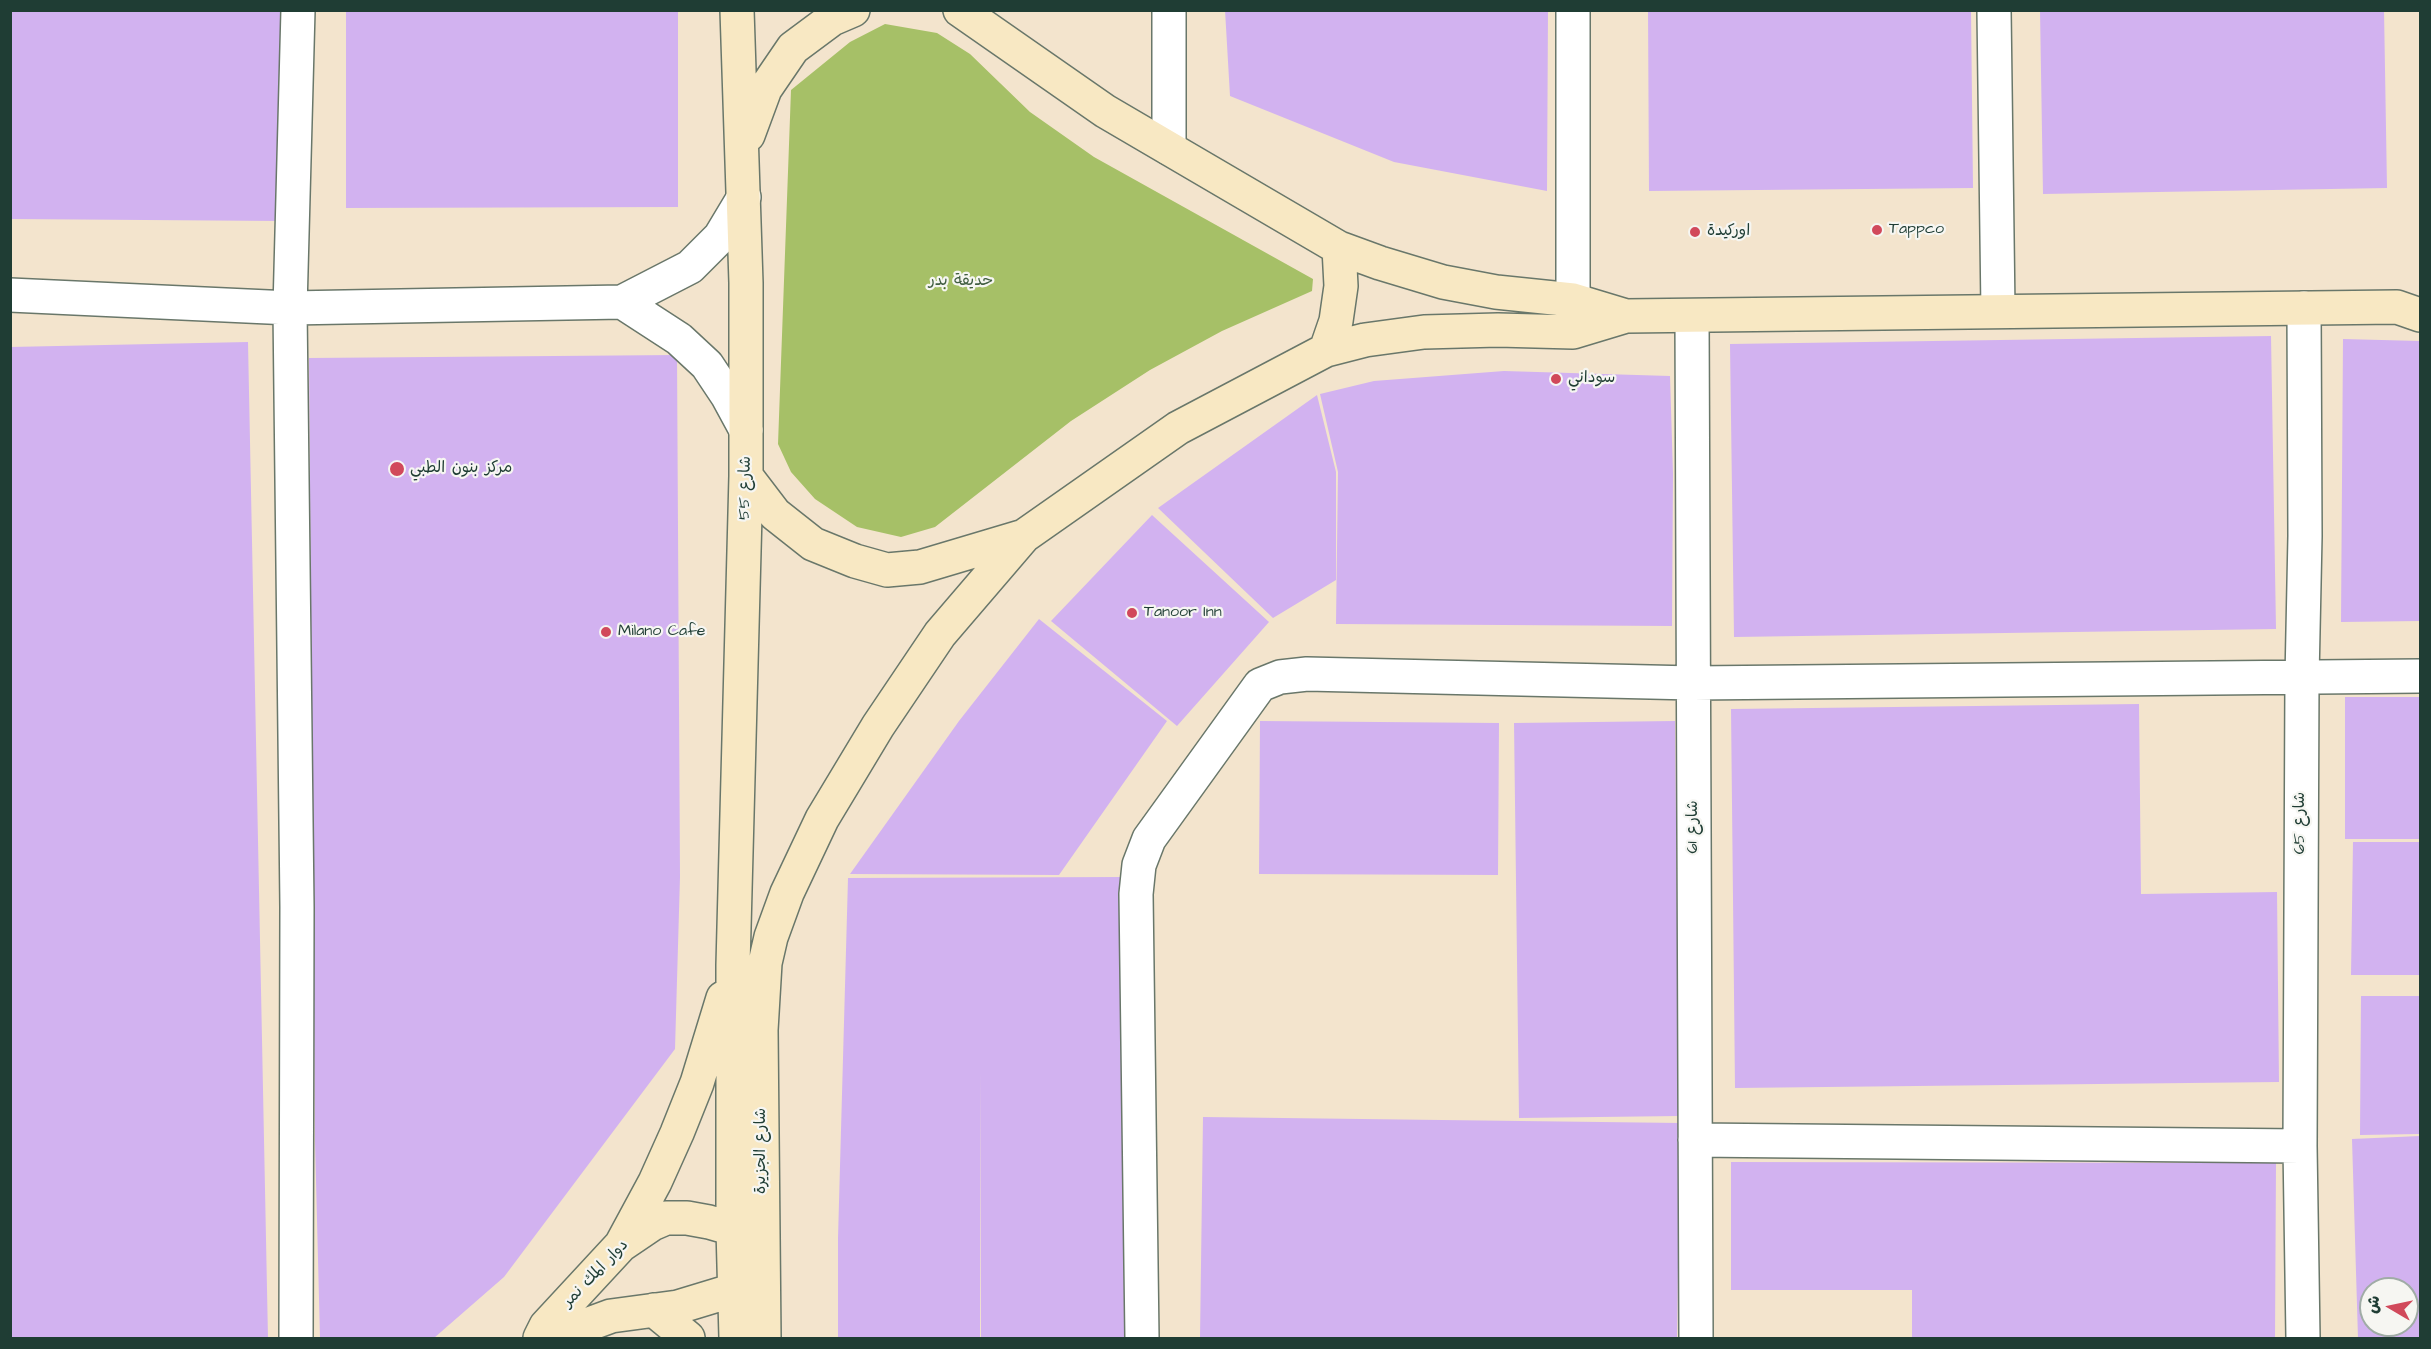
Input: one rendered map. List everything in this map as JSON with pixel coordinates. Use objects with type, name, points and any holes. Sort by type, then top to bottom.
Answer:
[{"type":"street","points":[[296,1338],[297,907],[290,308],[298,10]]},
{"type":"street","name":"شارع 55","points":[[733,965],[746,476],[744,197],[737,10]]},
{"type":"street","points":[[742,152],[765,89],[793,48],[832,19],[853,10]]},
{"type":"street","points":[[960,10],[1105,111],[1339,248],[1443,282],[1496,292],[1573,300],[1626,316],[2413,306]]},
{"type":"street","points":[[1169,10],[1169,148]]},
{"type":"street","points":[[1573,10],[1573,333]]},
{"type":"street","points":[[1994,10],[1998,311]]},
{"type":"street","points":[[10,295],[290,308],[622,302],[690,267],[720,237],[744,197]]},
{"type":"street","points":[[1326,350],[1335,321],[1341,286],[1339,248]]},
{"type":"street","points":[[622,302],[679,339],[707,365],[728,395],[746,430]]},
{"type":"street","name":"شارع 65","points":[[2303,1338],[2300,1146],[2302,678],[2305,536],[2304,308]]},
{"type":"street","points":[[746,476],[775,514],[813,544],[855,561],[887,570],[920,567],[1024,536],[1178,428],[1326,350],[1365,340],[1424,332],[1498,330],[1573,333],[1626,316]]},
{"type":"street","name":"شارع 61","points":[[1692,316],[1696,1338]]},
{"type":"street","name":"شارع الجزيرة","points":[[764,1338],[761,1030],[765,963],[771,937],[787,893],[822,819],[867,744],[940,634],[1024,536]]},
{"type":"street","points":[[1142,1338],[1136,894],[1139,865],[1149,839],[1260,685],[1280,677],[1307,674],[1693,683],[2421,676]]},
{"type":"street","points":[[621,1245],[655,1182],[697,1083],[733,965]]},
{"type":"street","name":"شارع الجزيرة","points":[[733,965],[733,1229],[736,1338]]},
{"type":"street","points":[[1695,1140],[2300,1146]]},
{"type":"street","name":"دوار المك نمر","points":[[540,1338],[546,1326],[621,1245],[652,1224],[666,1218],[687,1218],[733,1229],[762,1260]]},
{"type":"street","points":[[569,1338],[592,1323],[611,1316],[678,1306],[734,1290],[749,1282],[762,1260]]},
{"type":"street","points":[[654,1310],[688,1338]]},
{"type":"green space","name":"حديقة بدر","points":[[885,24],[937,33],[970,54],[1030,112],[1094,157],[1313,279],[1312,291],[1222,331],[1150,370],[1071,421],[935,527],[901,537],[857,527],[815,499],[791,472],[778,444],[791,90],[850,42]]},
{"type":"building","points":[[10,10],[283,10],[281,221],[10,219]]},
{"type":"building","points":[[346,10],[678,10],[678,207],[346,208]]},
{"type":"building","points":[[1225,10],[1548,10],[1547,191],[1394,162],[1230,96]]},
{"type":"building","points":[[1648,10],[1971,10],[1973,188],[1649,191]]},
{"type":"building","points":[[2040,10],[2384,10],[2387,188],[2043,194]]},
{"type":"building","points":[[2271,336],[2276,629],[1734,637],[1730,344]]},
{"type":"building","points":[[2343,339],[2420,341],[2420,621],[2341,622]]},
{"type":"building","points":[[248,342],[268,1338],[10,1338],[10,347]]},
{"type":"building","points":[[677,355],[680,877],[675,1049],[504,1277],[434,1338],[320,1338],[315,1141],[309,358]]},
{"type":"building","points":[[1504,371],[1670,376],[1673,474],[1672,626],[1336,624],[1338,472],[1320,394],[1374,381]]},
{"type":"building","points":[[1317,395],[1336,472],[1336,580],[1273,618],[1158,508]]},
{"type":"building","points":[[1152,515],[1269,622],[1177,726],[1051,621]]},
{"type":"building","points":[[1039,619],[1167,721],[1059,875],[850,874],[959,721]]},
{"type":"building","points":[[2345,697],[2420,697],[2420,839],[2345,839]]},
{"type":"building","points":[[2139,704],[2141,894],[2277,892],[2279,1082],[1735,1088],[1731,709]]},
{"type":"building","points":[[1260,721],[1499,723],[1498,875],[1259,874]]},
{"type":"building","points":[[1675,721],[1679,1116],[1519,1118],[1514,723]]},
{"type":"building","points":[[2353,842],[2420,842],[2420,975],[2351,975]]},
{"type":"building","points":[[1123,877],[1124,1338],[981,1338],[980,1070],[980,1338],[838,1338],[838,1238],[848,878]]},
{"type":"building","points":[[2361,996],[2420,996],[2420,1134],[2360,1135]]},
{"type":"building","points":[[1203,1117],[1680,1123],[1677,1338],[1200,1338]]},
{"type":"building","points":[[2420,1136],[2420,1338],[2358,1338],[2352,1139]]},
{"type":"building","points":[[1731,1162],[2276,1163],[2275,1338],[1912,1338],[1912,1290],[1731,1290]]},
{"type":"place","name":"Tappco","points":[[1877,230]]},
{"type":"place","name":"اوركيدة","points":[[1695,232]]},
{"type":"place","name":"سوداني","points":[[1556,379]]},
{"type":"place","name":"مركز بنون الطبي","points":[[397,469]]},
{"type":"place","name":"Tanoor Inn","points":[[1132,613]]},
{"type":"place","name":"Milano Cafe","points":[[606,632]]}]
